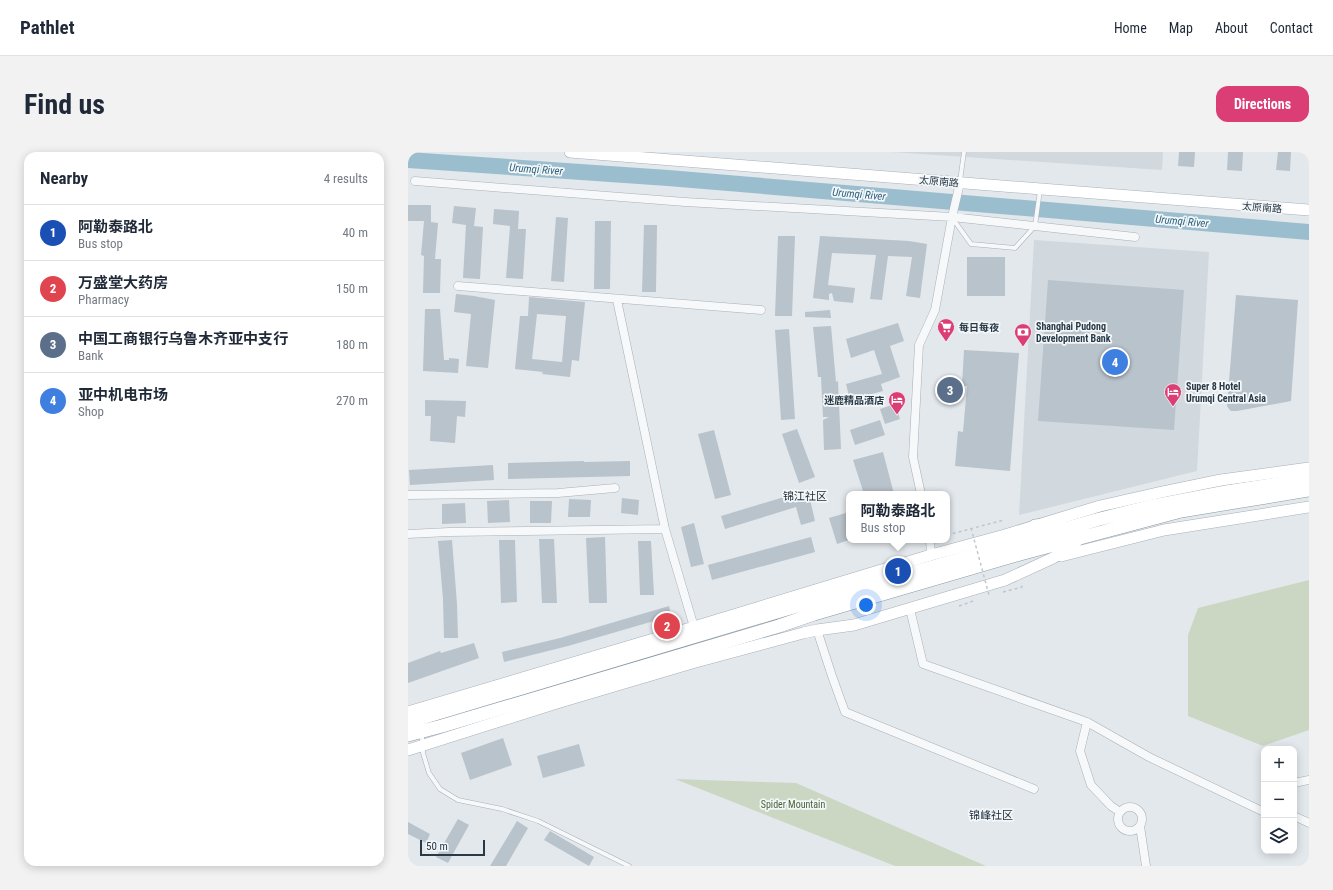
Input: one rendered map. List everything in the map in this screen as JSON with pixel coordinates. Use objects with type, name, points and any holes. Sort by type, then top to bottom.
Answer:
[{"type":"highway","points":[[408,735],[814,614],[1083,537],[1230,497],[1309,479]]},
{"type":"highway","points":[[408,722],[800,606],[1148,506],[1309,490]]},
{"type":"highway","points":[[1035,526],[1096,520]]},
{"type":"highway","points":[[408,713],[473,703]]},
{"type":"highway","points":[[408,743],[422,741],[442,726]]},
{"type":"main road","name":"太原南路","points":[[570,152],[959,184],[1039,194],[1309,210]]},
{"type":"main road","points":[[658,152],[959,184],[1309,204]]},
{"type":"main road","points":[[408,713],[931,555],[1100,506],[1221,480],[1309,468]]},
{"type":"main road","points":[[408,750],[422,741],[692,663],[818,630],[854,625],[910,609],[1004,580],[1053,558],[1164,530],[1309,506]]},
{"type":"main road","points":[[1053,558],[1083,537]]},
{"type":"street","points":[[415,181],[685,202],[952,215],[1135,237]]},
{"type":"street","points":[[920,491],[913,457],[919,345],[935,310],[959,184]]},
{"type":"street","points":[[458,286],[617,300],[761,310]]},
{"type":"street","points":[[617,300],[665,529],[694,627]]},
{"type":"street","points":[[408,495],[558,493],[615,488]]},
{"type":"street","points":[[408,534],[448,532],[665,529]]},
{"type":"street","points":[[930,543],[931,555]]},
{"type":"street","points":[[910,609],[923,664],[1087,722],[1149,757],[1261,811]]},
{"type":"street","points":[[818,630],[845,712],[1034,788]]},
{"type":"street","points":[[1087,722],[1080,751],[1091,786],[1111,806],[1120,812]]},
{"type":"street","points":[[1297,782],[1309,780]]},
{"type":"street","points":[[1140,826],[1133,830],[1125,830],[1119,824],[1118,820],[1120,812],[1130,807],[1137,809],[1140,812],[1142,819],[1140,826],[1146,866]]},
{"type":"street","points":[[1297,817],[1309,823]]},
{"type":"lane","points":[[959,184],[964,152]]},
{"type":"lane","points":[[952,215],[971,244],[1015,248],[1035,226],[1039,194]]},
{"type":"lane","points":[[422,741],[423,753],[429,773],[440,789],[458,800],[502,809],[538,821],[629,866]]},
{"type":"path","points":[[950,534],[1004,520]]},
{"type":"path","points":[[971,528],[989,595]]},
{"type":"path","points":[[1002,592],[1022,587]]},
{"type":"path","points":[[959,606],[982,598]]},
{"type":"shaded area","points":[[891,152],[1163,152],[1162,170]]},
{"type":"shaded area","points":[[1034,240],[1209,252],[1197,471],[1019,515]]},
{"type":"green space","points":[[1309,580],[1309,730],[1263,746],[1188,716],[1188,635],[1198,608]]},
{"type":"green space","name":"Spider Mountain","points":[[675,779],[796,783],[986,866],[895,866]]},
{"type":"building","points":[[1179,152],[1195,152],[1194,167],[1178,166]]},
{"type":"building","points":[[1228,152],[1243,152],[1242,171],[1227,170]]},
{"type":"building","points":[[1278,152],[1291,152],[1290,171],[1276,170]]},
{"type":"building","points":[[408,205],[431,205],[431,222],[438,223],[435,259],[441,259],[440,293],[423,293],[424,256],[421,255],[424,221],[408,221]]},
{"type":"building","points":[[454,206],[476,208],[474,226],[483,227],[480,279],[463,278],[466,225],[452,223]]},
{"type":"building","points":[[494,209],[519,211],[518,229],[526,229],[523,279],[506,278],[510,226],[493,224]]},
{"type":"building","points":[[556,217],[568,218],[564,282],[551,281]]},
{"type":"building","points":[[595,221],[611,221],[610,289],[594,289]]},
{"type":"building","points":[[644,225],[657,225],[656,292],[642,292]]},
{"type":"building","points":[[778,236],[795,236],[792,316],[775,316]]},
{"type":"building","points":[[820,236],[909,241],[927,244],[920,298],[906,296],[912,257],[888,256],[882,300],[870,299],[876,255],[832,253],[828,285],[855,288],[853,303],[834,301],[832,293],[829,294],[829,300],[813,298]]},
{"type":"building","points":[[967,257],[1005,257],[1005,296],[967,296]]},
{"type":"building","points":[[1048,280],[1184,290],[1174,430],[1038,421]]},
{"type":"building","points":[[456,294],[495,300],[488,368],[466,366],[471,314],[454,312]]},
{"type":"building","points":[[1236,295],[1298,300],[1291,401],[1237,411],[1231,411],[1227,406]]},
{"type":"building","points":[[529,297],[585,302],[579,361],[572,360],[570,377],[515,369],[520,316],[528,316]],"holes":[[[537,314],[566,316],[562,362],[532,359]]]},
{"type":"building","points":[[425,309],[440,309],[444,360],[449,360],[449,358],[459,359],[458,373],[423,371]]},
{"type":"building","points":[[830,310],[831,318],[805,317],[805,312]]},
{"type":"building","points":[[898,323],[904,341],[890,346],[900,377],[881,384],[883,391],[850,400],[846,384],[882,374],[874,350],[851,358],[846,339]]},
{"type":"building","points":[[831,326],[836,382],[838,381],[841,449],[824,450],[823,420],[829,417],[823,417],[821,377],[818,377],[813,327]]},
{"type":"building","points":[[789,329],[795,419],[781,420],[775,330]]},
{"type":"building","points":[[964,350],[1019,353],[1010,471],[955,466],[958,431],[963,432],[967,386],[962,386]]},
{"type":"building","points":[[425,400],[466,401],[465,417],[457,416],[455,443],[430,441],[431,416],[425,416]]},
{"type":"building","points":[[895,404],[900,419],[885,424],[880,409]]},
{"type":"building","points":[[880,420],[885,435],[855,445],[850,430]]},
{"type":"building","points":[[797,429],[815,477],[799,483],[782,434]]},
{"type":"building","points":[[714,430],[731,495],[715,499],[698,434]]},
{"type":"building","points":[[883,452],[893,491],[863,491],[853,460]]},
{"type":"building","points":[[630,461],[630,476],[508,479],[508,463]]},
{"type":"building","points":[[493,465],[494,480],[410,485],[409,470]]},
{"type":"building","points":[[809,495],[815,521],[801,525],[796,507],[725,529],[721,516],[784,497],[785,501]]},
{"type":"building","points":[[622,498],[639,500],[638,515],[621,513]]},
{"type":"building","points":[[569,499],[591,500],[590,517],[568,517]]},
{"type":"building","points":[[509,500],[510,522],[488,523],[487,501]]},
{"type":"building","points":[[530,501],[552,501],[551,523],[530,523]]},
{"type":"building","points":[[465,503],[466,523],[442,524],[442,504]]},
{"type":"building","points":[[846,513],[846,541],[837,544],[829,518]]},
{"type":"building","points":[[694,523],[704,564],[691,567],[681,527]]},
{"type":"building","points":[[605,537],[607,603],[589,603],[586,538]]},
{"type":"building","points":[[811,537],[815,552],[712,580],[708,565]]},
{"type":"building","points":[[539,539],[554,539],[557,603],[542,603]]},
{"type":"building","points":[[452,540],[458,638],[444,638],[443,599],[438,541]]},
{"type":"building","points":[[499,540],[515,540],[517,602],[501,603]]},
{"type":"building","points":[[638,541],[651,541],[654,595],[640,595]]},
{"type":"building","points":[[669,606],[671,616],[568,646],[504,662],[502,652],[560,638]]},
{"type":"building","points":[[474,643],[479,658],[408,683],[408,663],[440,651],[441,653]]},
{"type":"building","points":[[503,738],[512,765],[470,780],[461,753]]},
{"type":"building","points":[[579,744],[585,766],[543,778],[537,756]]},
{"type":"building","points":[[458,819],[469,825],[448,863],[436,857]]},
{"type":"building","points":[[517,821],[528,828],[506,866],[490,866]]},
{"type":"building","points":[[408,822],[430,834],[426,843],[408,834]]},
{"type":"building","points":[[550,831],[594,857],[589,866],[544,840]]},
{"type":"waterway","name":"Urumqi River","points":[[408,160],[668,178],[1309,232]]},
{"type":"place","name":"每日每夜","points":[[946,342]]},
{"type":"place","name":"Shanghai Pudong Development Bank","points":[[1023,347]]},
{"type":"place","name":"亚中机电市场","points":[[1115,362]]},
{"type":"place","name":"中国工商银行乌鲁木齐亚中支行","points":[[950,390]]},
{"type":"place","name":"Super 8 Hotel Urumqi Central Asia","points":[[1173,407]]},
{"type":"place","name":"迷鹿精品酒店","points":[[897,415]]},
{"type":"place","name":"阿勒泰路北","points":[[898,571]]},
{"type":"place","name":"万盛堂大药房","points":[[667,626]]},
{"type":"district","name":"锦江社区","points":[[805,496]]},
{"type":"district","name":"锦峰社区","points":[[991,815]]}]
